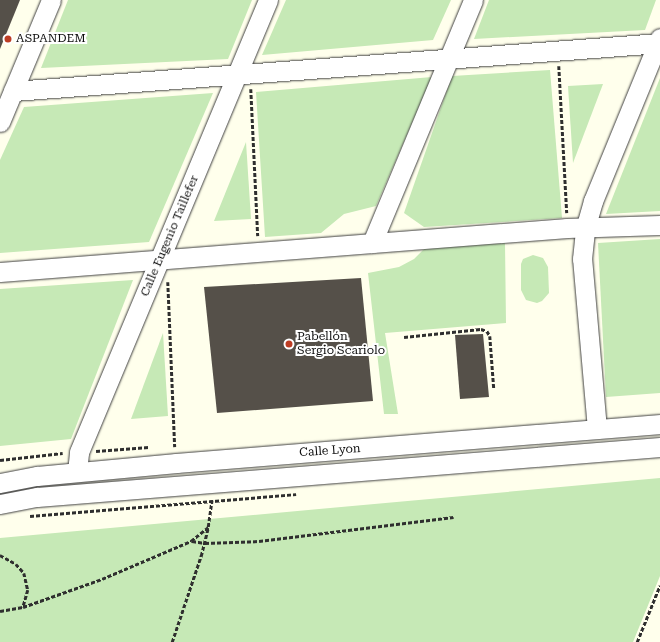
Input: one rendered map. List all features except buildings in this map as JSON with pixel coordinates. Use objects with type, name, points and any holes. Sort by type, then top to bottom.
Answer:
[{"type":"street","points":[[0,122],[51,0]]},
{"type":"street","name":"Calle Eugenio Taillefer","points":[[77,472],[79,452],[244,73],[268,0]]},
{"type":"street","points":[[372,243],[473,0]]},
{"type":"street","points":[[13,91],[659,42],[593,201],[576,228],[582,259],[597,429]]},
{"type":"street","points":[[0,272],[164,258],[576,228],[660,225]]},
{"type":"street","name":"Calle Lyon","points":[[0,483],[77,472],[176,463],[660,424]]},
{"type":"street","name":"Calle Lyon","points":[[0,504],[37,497],[660,447]]},
{"type":"path","points":[[559,49],[576,228]]},
{"type":"path","points":[[244,73],[259,251]]},
{"type":"path","points":[[164,258],[176,463]]},
{"type":"path","points":[[404,337],[481,329],[487,331],[490,336],[494,389]]},
{"type":"path","points":[[172,642],[205,543],[212,483]]},
{"type":"path","points":[[176,486],[178,504]]},
{"type":"path","points":[[191,540],[205,543],[259,541],[454,517]]},
{"type":"path","points":[[0,611],[23,607],[102,579],[191,540],[208,527]]},
{"type":"path","points":[[0,555],[16,564],[24,572],[28,590],[23,607]]},
{"type":"path","points":[[637,642],[660,585]]},
{"type":"green space","points":[[68,0],[252,0],[228,59],[41,68]]},
{"type":"green space","points":[[286,0],[451,0],[433,40],[262,55]]},
{"type":"green space","points":[[489,0],[656,0],[645,30],[474,39]]},
{"type":"green space","points":[[550,70],[562,218],[424,227],[404,213],[452,76]]},
{"type":"green space","points":[[432,77],[376,206],[344,214],[321,233],[265,237],[256,92]]},
{"type":"green space","points":[[660,78],[660,211],[606,214]]},
{"type":"green space","points":[[603,84],[573,163],[568,86]]},
{"type":"green space","points":[[213,93],[149,242],[0,253],[0,160],[24,107]]},
{"type":"green space","points":[[246,142],[251,219],[214,221]]},
{"type":"green space","points":[[660,239],[660,393],[606,397],[598,243]]},
{"type":"green space","points":[[505,243],[506,323],[385,333],[398,414],[384,414],[368,273],[399,267],[414,259],[426,247]]},
{"type":"green space","points":[[533,255],[543,258],[548,267],[549,293],[542,301],[537,303],[526,300],[521,290],[521,264],[523,259]]},
{"type":"green space","points":[[133,280],[71,439],[0,446],[0,289]]},
{"type":"green space","points":[[163,333],[168,416],[131,419]]},
{"type":"green space","points":[[660,478],[660,576],[633,642],[0,642],[0,538]]},
{"type":"place","name":"ASPANDEM","points":[[8,39]]},
{"type":"place","name":"Pabellón Sergio Scariolo","points":[[289,344]]}]
